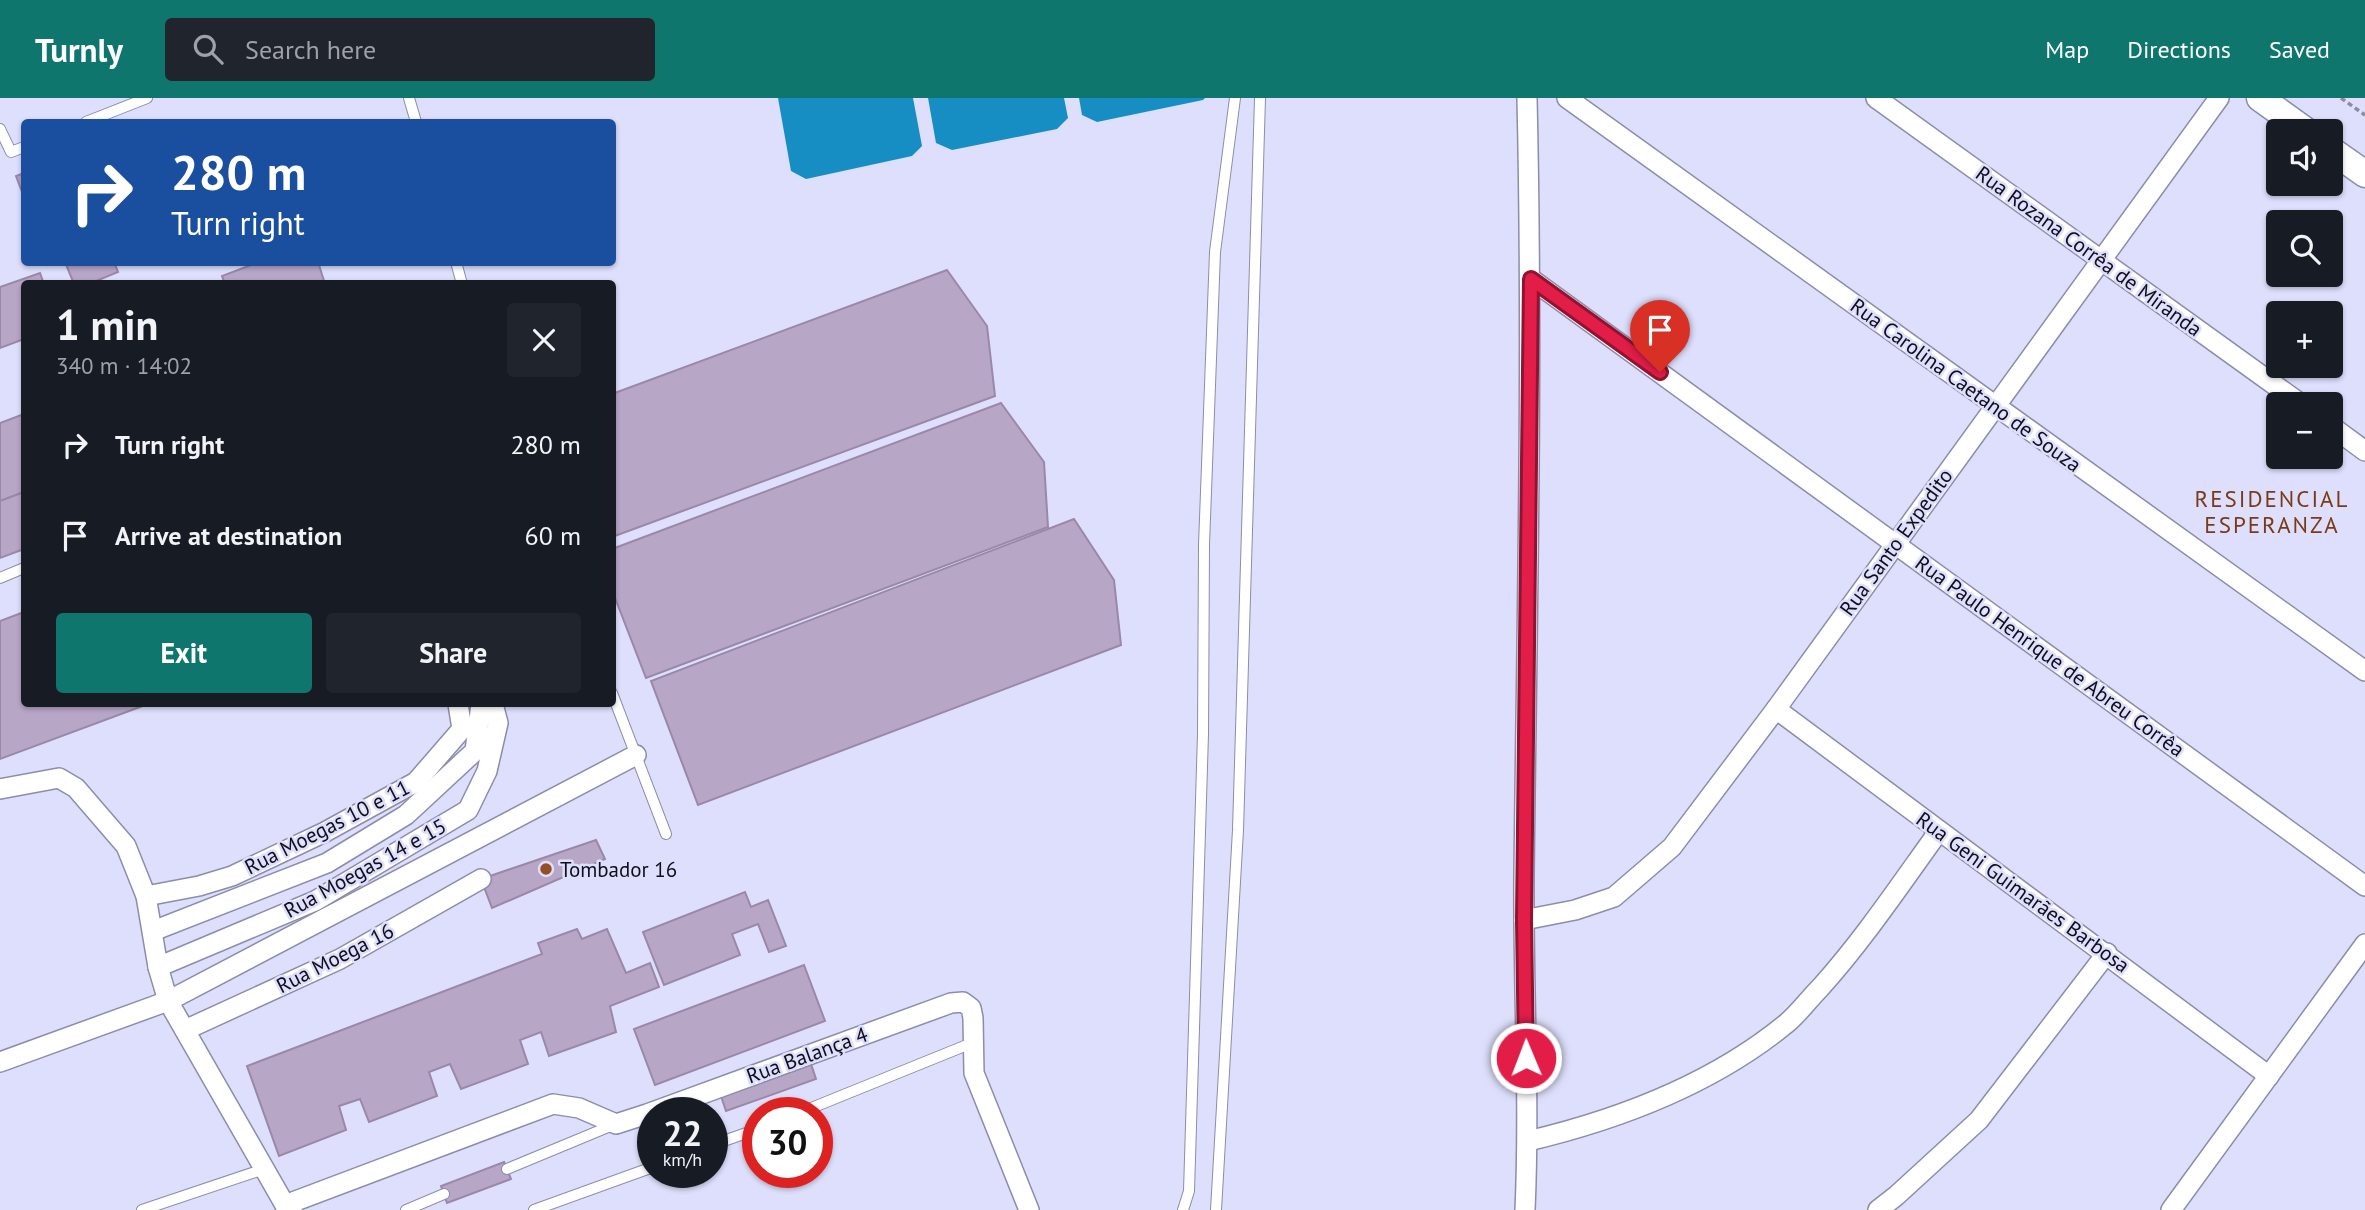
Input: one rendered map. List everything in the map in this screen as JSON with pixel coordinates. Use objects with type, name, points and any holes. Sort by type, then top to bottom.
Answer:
[{"type":"street","points":[[1525,1210],[1528,1141],[1524,920],[1531,279],[1527,98]]},
{"type":"street","name":"Rua Carolina Caetano de Souza","points":[[1567,98],[2365,671]]},
{"type":"street","name":"Rua Rozana Corrêa de Miranda","points":[[1876,98],[2285,392]]},
{"type":"street","name":"Rua Santo Expedito","points":[[1524,920],[1575,910],[1614,897],[1672,847],[1776,709],[2219,98]]},
{"type":"street","points":[[2260,98],[2289,119]]},
{"type":"street","points":[[2343,158],[2365,174]]},
{"type":"street","name":"Rua Paulo Henrique de Abreu Corrêa","points":[[1531,279],[2365,886]]},
{"type":"street","points":[[2343,435],[2365,451]]},
{"type":"street","name":"Rua Moegas 10 e 11","points":[[146,896],[199,886],[232,876],[325,832],[416,782],[462,729],[458,707]]},
{"type":"street","points":[[153,931],[327,863],[406,814],[475,751],[481,707]]},
{"type":"street","name":"Rua Moegas 14 e 15","points":[[158,967],[315,901],[468,810],[487,771],[498,723],[494,707]]},
{"type":"street","name":"Rua Geni Guimarães Barbosa","points":[[1776,709],[2269,1076]]},
{"type":"street","points":[[0,1062],[168,1001],[636,755]]},
{"type":"street","points":[[0,789],[59,778],[76,788],[126,846],[146,896],[158,967],[168,1001],[289,1208],[554,1104],[579,1108],[616,1124]]},
{"type":"street","points":[[1528,1141],[1673,1095],[1727,1066],[1789,1022],[1851,953],[1939,831]]},
{"type":"street","name":"Rua Moega 16","points":[[185,1030],[340,959],[481,879]]},
{"type":"street","points":[[2171,1210],[2365,944]]},
{"type":"street","points":[[1878,1210],[1979,1120],[2107,953]]},
{"type":"street","name":"Rua Balança 4","points":[[616,1124],[951,1003],[963,1002],[971,1008],[973,1018],[974,1073],[1029,1210]]},
{"type":"lane","points":[[94,119],[147,98]]},
{"type":"lane","points":[[409,98],[415,119]]},
{"type":"lane","points":[[1184,1210],[1189,1191],[1203,734],[1204,545],[1214,265],[1235,98]]},
{"type":"lane","points":[[1216,1210],[1238,830],[1260,98]]},
{"type":"lane","points":[[0,129],[11,152],[21,148]]},
{"type":"lane","points":[[0,578],[21,569]]},
{"type":"lane","points":[[616,704],[666,834]]},
{"type":"lane","points":[[833,1099],[972,1043]]},
{"type":"lane","points":[[507,1169],[616,1124]]},
{"type":"lane","points":[[142,1210],[264,1169]]},
{"type":"lane","points":[[534,1210],[637,1173]]},
{"type":"lane","points":[[406,1210],[444,1195]]},
{"type":"path","points":[[2341,98],[2365,115]]},
{"type":"water","points":[[778,98],[913,98],[922,146],[912,156],[806,179],[791,171]]},
{"type":"water","points":[[928,98],[1064,98],[1068,118],[1057,129],[952,150],[936,143]]},
{"type":"water","points":[[1079,98],[1205,98],[1097,122],[1082,115]]},
{"type":"building","points":[[21,174],[21,189],[16,176]]},
{"type":"building","points":[[67,266],[116,266],[118,272],[99,280],[72,280]]},
{"type":"building","points":[[248,266],[319,266],[324,280],[224,280],[222,276]]},
{"type":"building","points":[[947,270],[987,326],[995,396],[616,536],[616,393]]},
{"type":"building","points":[[40,273],[43,280],[21,280],[21,340],[0,348],[0,287]]},
{"type":"building","points":[[1001,403],[1044,462],[1048,527],[646,678],[616,600],[616,547]]},
{"type":"building","points":[[21,415],[21,493],[0,501],[0,423]]},
{"type":"building","points":[[21,493],[21,550],[0,558],[0,501]]},
{"type":"building","points":[[1074,519],[1114,580],[1121,645],[698,805],[651,681]]},
{"type":"building","points":[[21,613],[21,707],[140,707],[0,759],[0,621]]},
{"type":"building","name":"Tombador 16","points":[[596,840],[605,859],[492,908],[481,879]]},
{"type":"building","points":[[745,892],[751,907],[768,900],[786,946],[769,952],[758,924],[732,934],[740,955],[664,985],[643,932]]},
{"type":"building","points":[[577,929],[582,939],[607,929],[626,973],[650,963],[659,987],[610,1006],[616,1032],[549,1056],[541,1032],[520,1040],[528,1064],[461,1089],[450,1064],[429,1072],[437,1096],[369,1122],[360,1099],[339,1106],[346,1130],[279,1156],[247,1066],[542,954],[538,943]]},
{"type":"building","points":[[804,965],[825,1021],[655,1085],[634,1029]]},
{"type":"building","points":[[810,1061],[816,1079],[765,1097],[742,1097],[742,1105],[728,1110],[728,1097],[721,1097],[720,1093]]},
{"type":"building","points":[[504,1162],[511,1179],[447,1203],[441,1186]]},
{"type":"place","name":"Tombador 16","points":[[546,869]]},
{"type":"district","name":"RESIDENCIAL ESPERANZA","points":[[2272,511]]},
{"type":"route","points":[[1526,1058],[1524,920],[1531,279],[1660,372]]}]
